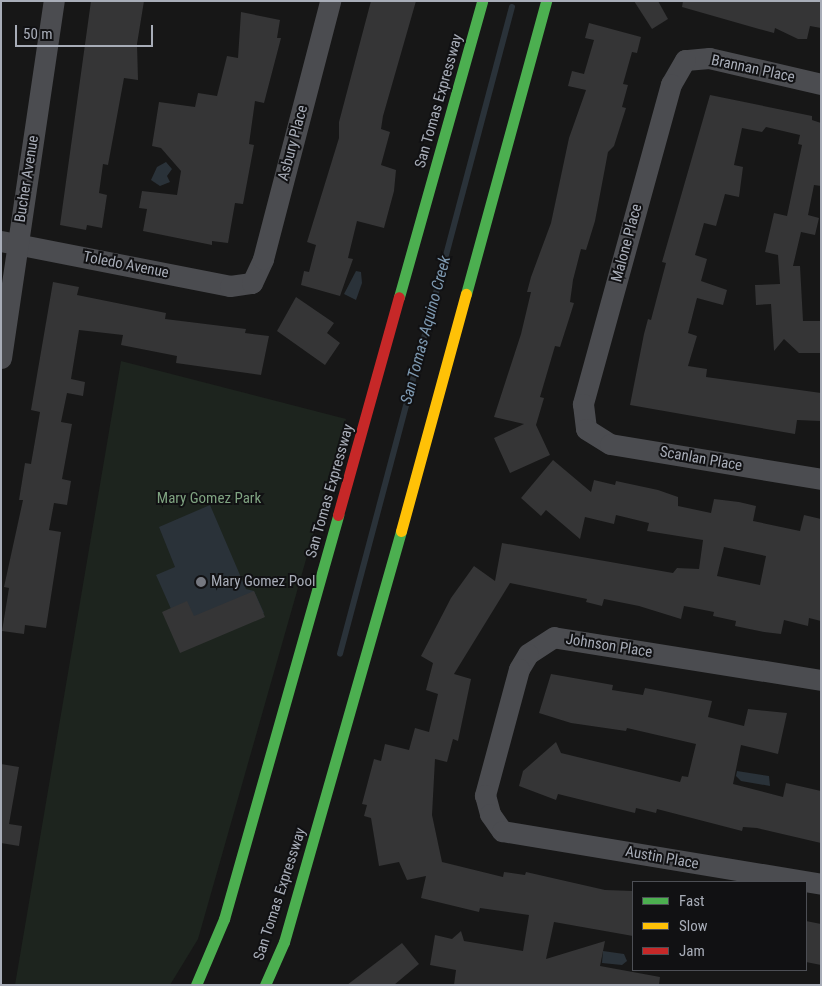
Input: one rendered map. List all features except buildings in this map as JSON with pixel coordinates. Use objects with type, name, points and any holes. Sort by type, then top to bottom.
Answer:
[{"type":"highway","name":"San Tomas Expressway","points":[[196,985],[224,919],[482,1]]},
{"type":"highway","name":"San Tomas Expressway","points":[[265,985],[284,942],[366,661],[546,1]]},
{"type":"highway","points":[[270,985],[284,942]]},
{"type":"street","name":"Bucher Avenue","points":[[1,358],[9,242],[54,1]]},
{"type":"street","name":"Asbury Place","points":[[252,283],[263,259],[330,1]]},
{"type":"street","name":"Brannan Place","points":[[685,60],[709,58],[821,84]]},
{"type":"street","name":"Malone Place","points":[[586,429],[583,404],[671,84],[685,60]]},
{"type":"street","name":"Toledo Avenue","points":[[9,242],[230,286],[252,283]]},
{"type":"street","name":"Scanlan Place","points":[[586,429],[610,444],[821,479]]},
{"type":"street","name":"Johnson Place","points":[[502,831],[490,814],[485,795],[519,670],[528,654],[554,637],[821,680]]},
{"type":"street","name":"Austin Place","points":[[502,831],[803,881]]},
{"type":"street","name":"Austin Place","points":[[807,882],[821,884]]},
{"type":"green space","name":"Mary Gomez Park","points":[[121,361],[346,419],[198,939],[170,985],[15,985]]},
{"type":"shaded area","points":[[166,162],[172,169],[167,176],[170,182],[160,186],[151,180],[157,167]]},
{"type":"shaded area","points":[[356,271],[361,272],[362,283],[356,300],[344,294]]},
{"type":"shaded area","name":"Mary Gomez Pool","points":[[210,505],[246,589],[254,591],[264,613],[187,645],[156,575],[175,567],[159,527]]},
{"type":"shaded area","points":[[737,771],[769,776],[770,786],[741,781],[736,776]]},
{"type":"shaded area","points":[[603,951],[624,954],[627,961],[622,965],[602,963]]},
{"type":"waterway","name":"San Tomas Aquino Creek","points":[[340,654],[512,7]]},
{"type":"traffic: fast","points":[[399,297],[482,1]]},
{"type":"traffic: fast","points":[[466,294],[546,1]]},
{"type":"traffic: fast","points":[[196,985],[224,919],[338,515]]},
{"type":"traffic: fast","points":[[265,985],[284,942],[401,531]]},
{"type":"traffic: slow","points":[[401,531],[466,294]]},
{"type":"traffic: jam","points":[[338,515],[399,297]]},
{"type":"place","name":"Mary Gomez Pool","points":[[201,582]]}]
